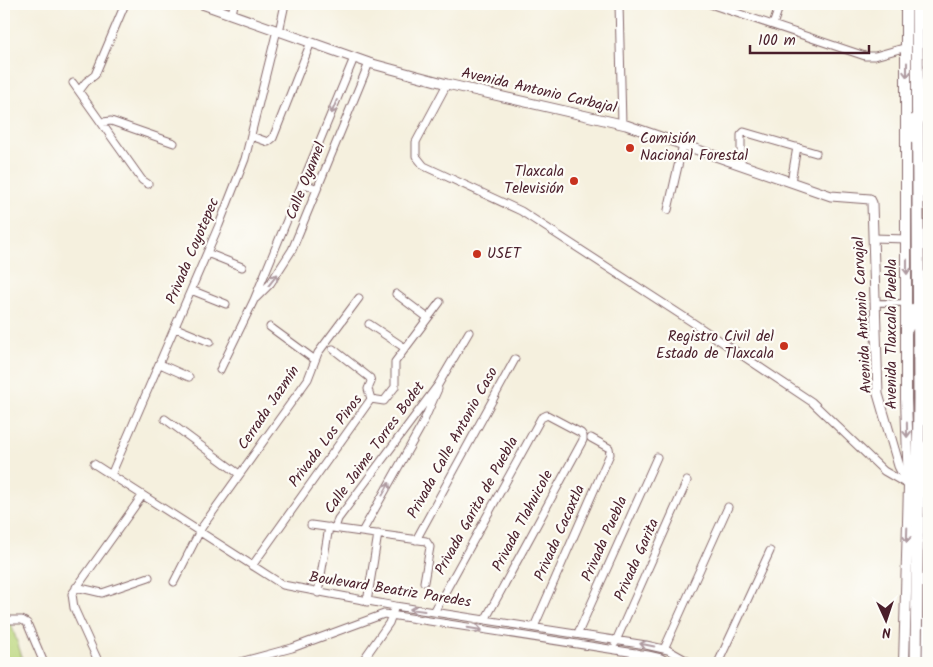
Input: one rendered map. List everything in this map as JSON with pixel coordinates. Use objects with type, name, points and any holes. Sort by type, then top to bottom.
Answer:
[{"type":"main road","name":"Avenida Tlaxcala Puebla","points":[[906,4],[907,239],[921,489],[916,663]]},
{"type":"main road","name":"Avenida Tlaxcala Puebla","points":[[912,304],[917,147],[917,4]]},
{"type":"main road","points":[[929,4],[929,122]]},
{"type":"main road","points":[[907,118],[917,147]]},
{"type":"main road","points":[[907,329],[912,304]]},
{"type":"main road","name":"Avenida Tlaxcala Puebla","points":[[907,329],[921,489],[929,550]]},
{"type":"main road","name":"Avenida Tlaxcala Puebla","points":[[904,663],[921,489],[929,445]]},
{"type":"main road","points":[[928,663],[929,587]]},
{"type":"street","points":[[79,91],[95,75],[125,4]]},
{"type":"street","name":"Avenida Antonio Carbajal","points":[[202,4],[369,63],[447,84],[622,124],[831,196],[870,199]]},
{"type":"street","points":[[232,14],[234,4]]},
{"type":"street","name":"Privada Coyotepec","points":[[112,476],[176,328],[248,150],[285,4]]},
{"type":"street","points":[[619,4],[622,124]]},
{"type":"street","points":[[710,4],[865,56],[875,56],[907,47]]},
{"type":"street","points":[[773,25],[780,4]]},
{"type":"street","points":[[251,136],[268,142],[273,138],[311,42]]},
{"type":"street","points":[[220,370],[254,300],[354,58]]},
{"type":"street","name":"Calle Oyamel","points":[[254,300],[270,284],[292,250],[369,63]]},
{"type":"street","points":[[73,83],[142,180],[148,184]]},
{"type":"street","points":[[447,84],[416,142],[415,152],[420,163],[521,211],[696,324],[812,402],[884,471],[921,489]]},
{"type":"street","points":[[102,122],[111,121],[174,143]]},
{"type":"street","points":[[741,165],[741,135],[744,132],[816,153]]},
{"type":"street","points":[[668,210],[683,144]]},
{"type":"street","points":[[791,182],[797,147]]},
{"type":"street","points":[[303,184],[317,189]]},
{"type":"street","name":"Avenida Antonio Carvajal","points":[[870,199],[878,394],[899,466],[921,489]]},
{"type":"street","points":[[873,238],[907,239]]},
{"type":"street","points":[[207,253],[242,267]]},
{"type":"street","points":[[191,290],[226,304]]},
{"type":"street","points":[[396,294],[428,318]]},
{"type":"street","name":"Cerrada Jazmín","points":[[174,582],[199,532],[308,379],[318,353],[359,298]]},
{"type":"street","name":"Privada Los Pinos","points":[[252,566],[370,399],[384,401],[395,387],[394,364],[440,302]]},
{"type":"street","points":[[875,303],[912,304]]},
{"type":"street","points":[[369,324],[405,348]]},
{"type":"street","points":[[270,327],[315,360]]},
{"type":"street","points":[[176,328],[210,342]]},
{"type":"street","name":"Calle Jaime Torres Bodet","points":[[332,528],[438,384],[469,332]]},
{"type":"street","points":[[333,349],[370,378],[371,382],[368,389],[370,399]]},
{"type":"street","name":"Privada Calle Antonio Caso","points":[[416,540],[515,359]]},
{"type":"street","points":[[160,364],[189,377]]},
{"type":"street","name":"Calle Jaime Torres Bodet","points":[[362,532],[422,425],[433,403],[438,384]]},
{"type":"street","name":"Privada Garita de Puebla","points":[[434,612],[541,418],[544,415],[549,416],[581,433],[583,436]]},
{"type":"street","points":[[165,419],[239,474]]},
{"type":"street","name":"Privada Tlahuicole","points":[[485,620],[583,440],[583,436]]},
{"type":"street","name":"Privada Cacaxtla","points":[[534,627],[610,454],[610,450],[607,447],[591,438]]},
{"type":"street","name":"Privada Puebla","points":[[578,633],[658,457]]},
{"type":"street","name":"Boulevard Beatriz Paredes","points":[[94,464],[284,585],[367,602],[616,639],[664,649],[691,663]]},
{"type":"street","name":"Privada Garita","points":[[612,650],[687,481]]},
{"type":"street","points":[[99,663],[72,602],[72,594],[142,496]]},
{"type":"street","points":[[664,649],[728,507]]},
{"type":"street","points":[[311,525],[426,541],[430,545],[424,582]]},
{"type":"street","points":[[318,593],[332,528]]},
{"type":"street","points":[[367,602],[378,534]]},
{"type":"street","points":[[718,663],[770,551]]},
{"type":"street","points":[[76,587],[102,593],[149,577]]},
{"type":"street","points":[[361,663],[392,616],[395,606]]},
{"type":"street","name":"Boulevard Beatriz Paredes","points":[[236,663],[292,648],[384,614],[661,658],[670,663]]},
{"type":"street","points":[[10,620],[27,622],[44,663]]},
{"type":"street","points":[[632,663],[637,654]]},
{"type":"green space","points":[[4,607],[6,608],[24,663],[4,663]]},
{"type":"place","name":"Comisión Nacional Forestal","points":[[630,148]]},
{"type":"place","name":"Tlaxcala Televisión","points":[[574,181]]},
{"type":"place","name":"USET","points":[[477,254]]},
{"type":"place","name":"Registro Civil del Estado de Tlaxcala","points":[[784,346]]}]
